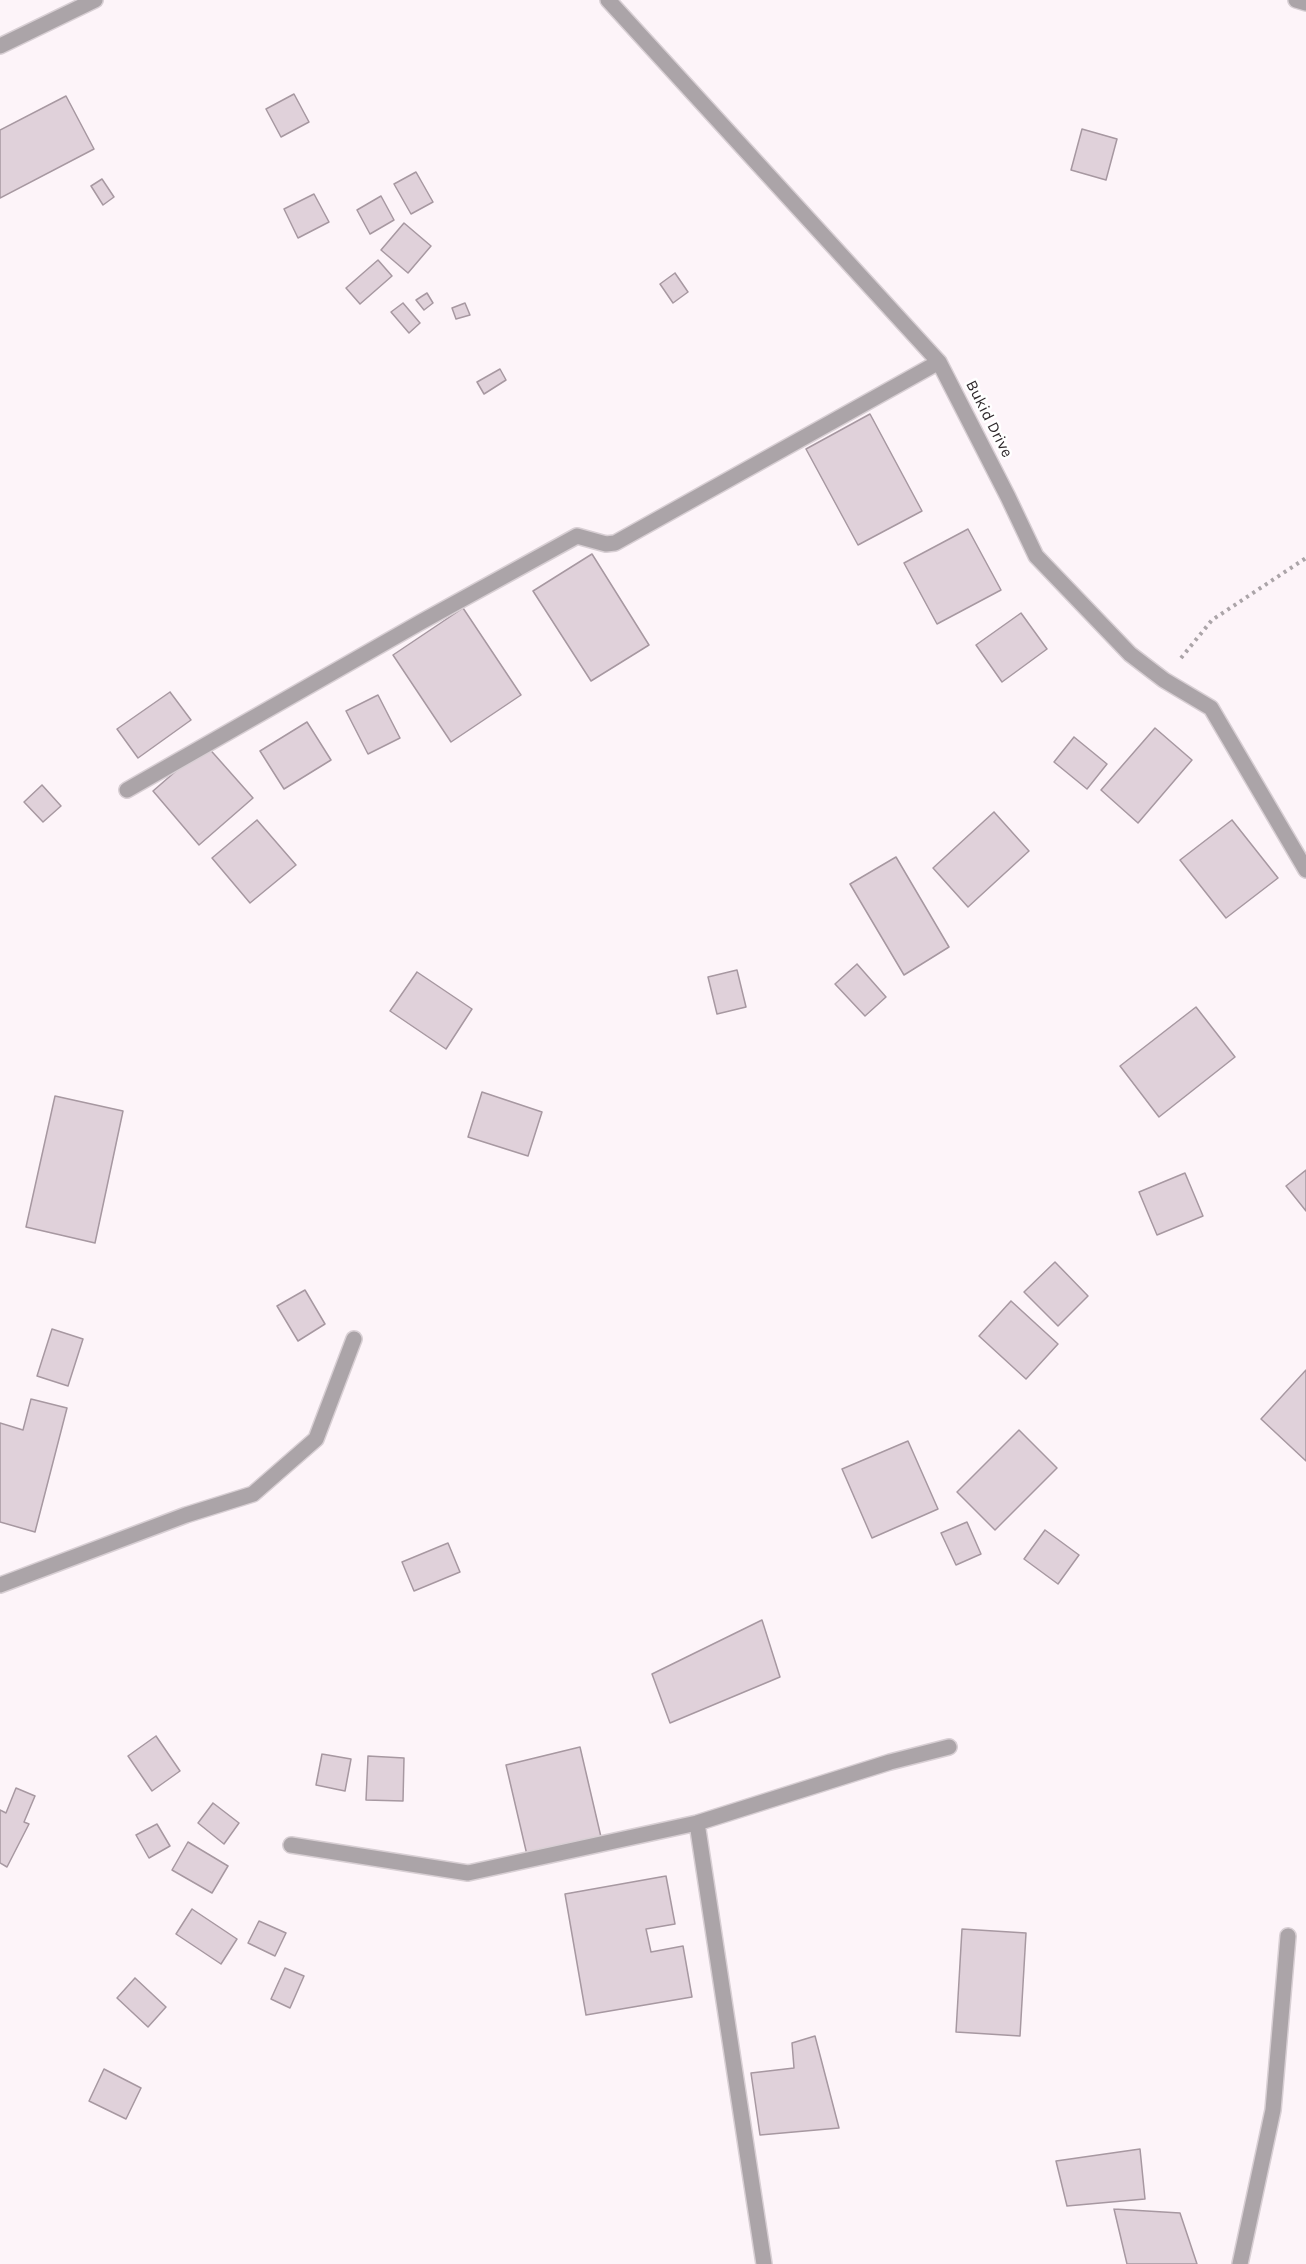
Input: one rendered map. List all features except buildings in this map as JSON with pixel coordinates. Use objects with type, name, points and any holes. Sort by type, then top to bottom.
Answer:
[{"type":"street","points":[[0,46],[94,0]]},
{"type":"street","name":"Bukid Drive","points":[[608,0],[939,362],[1036,556],[1130,654],[1164,680],[1211,708],[1306,870]]},
{"type":"street","points":[[1296,0],[1306,3]]},
{"type":"street","points":[[127,790],[577,536],[606,544],[615,543],[939,362]]},
{"type":"street","points":[[0,1585],[186,1515],[253,1494],[316,1438],[354,1339]]},
{"type":"street","points":[[291,1845],[468,1873],[697,1823],[890,1762],[950,1747]]},
{"type":"street","points":[[697,1823],[764,2264]]},
{"type":"street","points":[[1240,2264],[1273,2110],[1288,1936]]},
{"type":"path","points":[[1164,680],[1212,620],[1306,558]]}]
